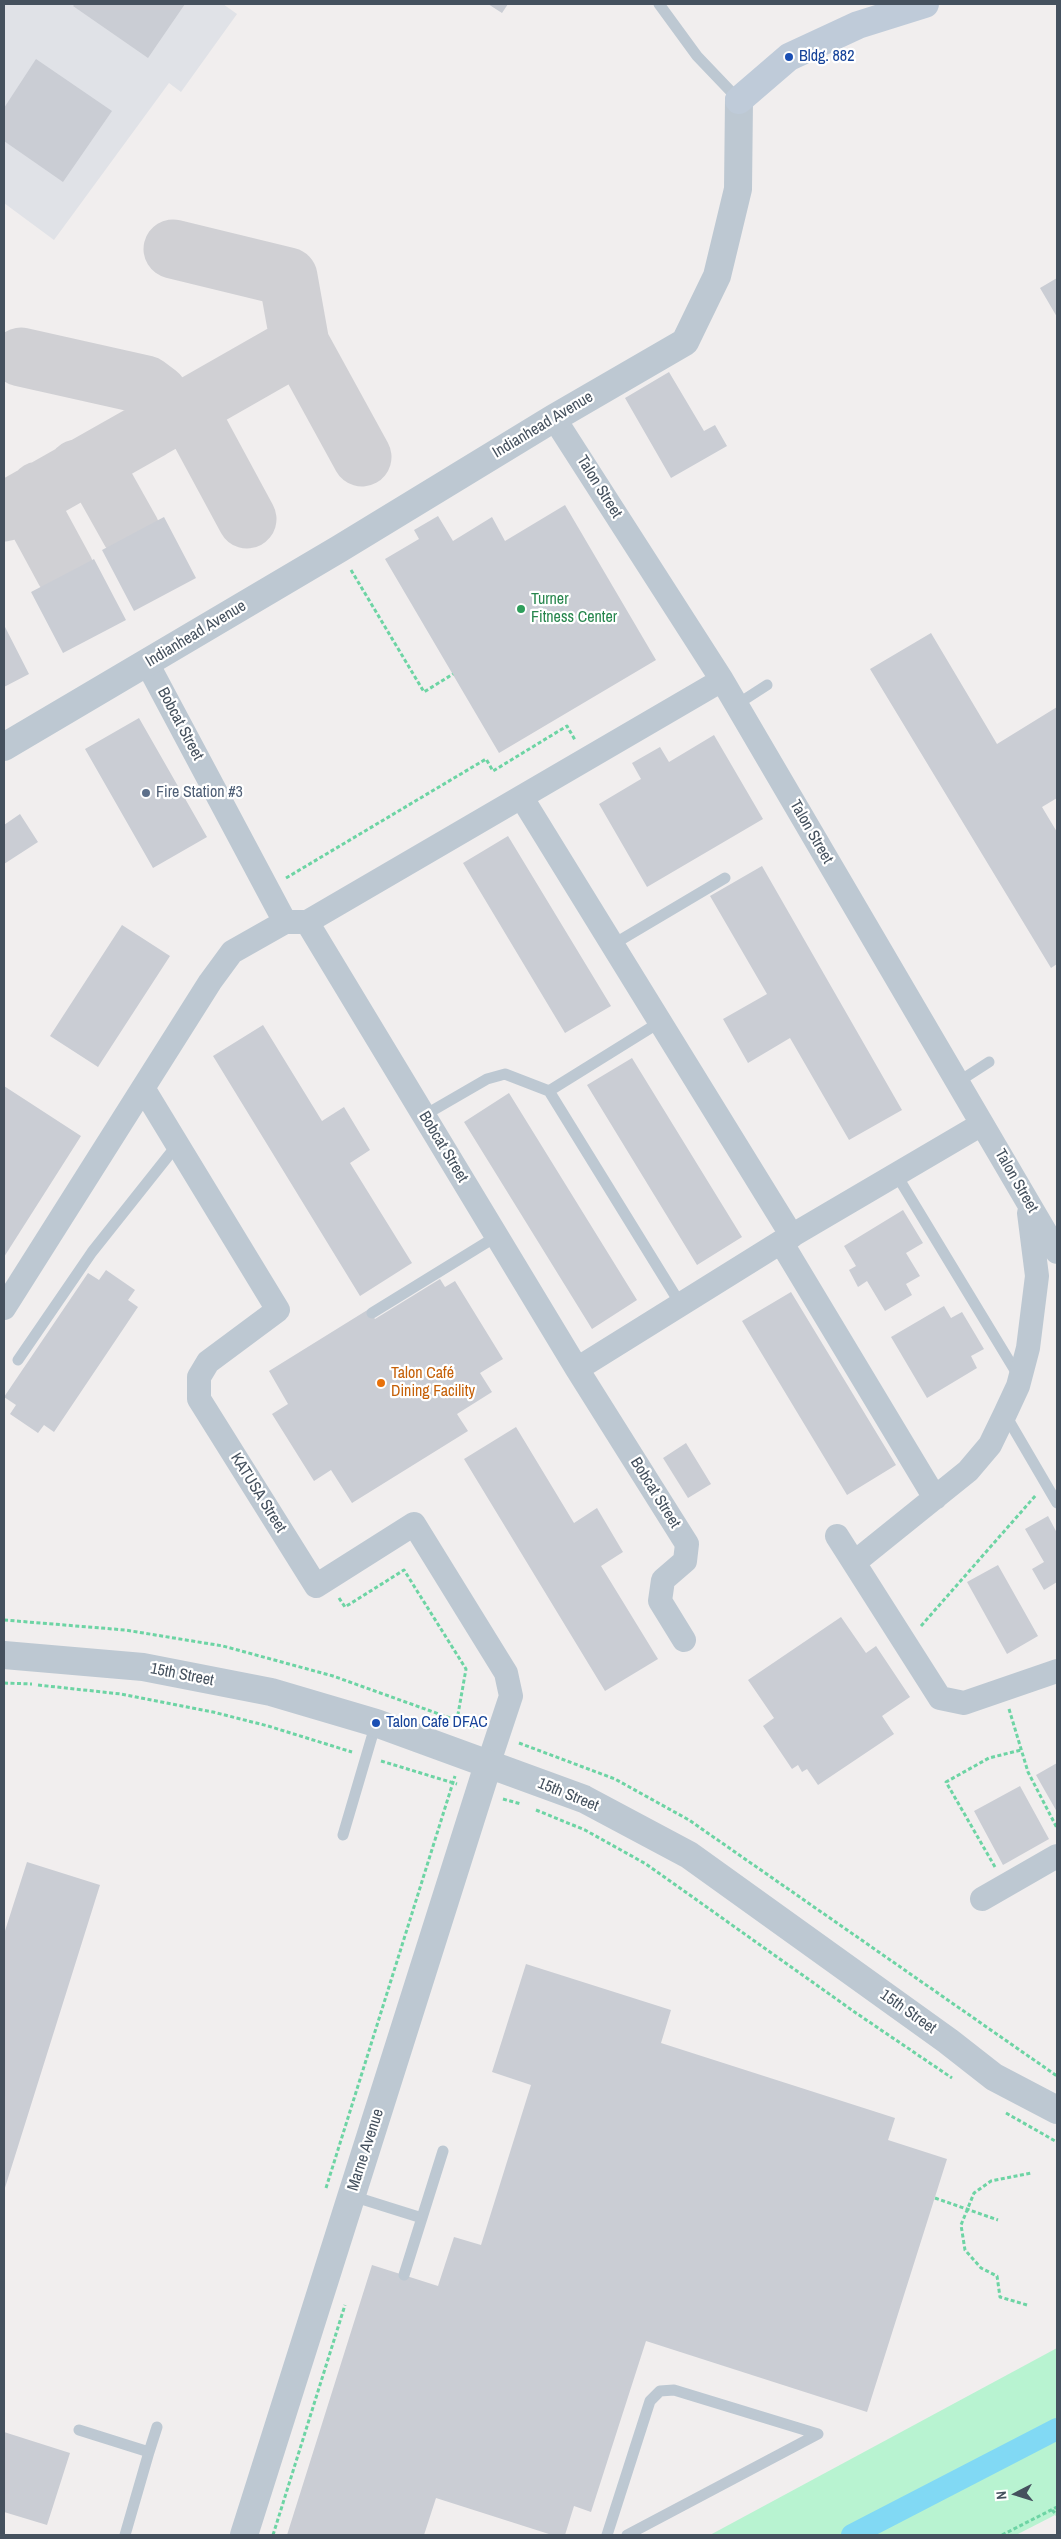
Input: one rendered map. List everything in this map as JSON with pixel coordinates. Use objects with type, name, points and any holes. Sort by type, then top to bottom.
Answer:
[{"type":"main road","points":[[739,100],[789,56],[858,25],[925,4]]},
{"type":"street","name":"Indianhead Avenue","points":[[4,747],[339,549],[554,418],[685,342],[717,276],[738,189],[739,100]]},
{"type":"street","name":"Talon Street","points":[[554,418],[722,680],[1057,1252]]},
{"type":"street","name":"Bobcat Street","points":[[147,663],[268,889],[296,922],[423,1116],[687,1544],[685,1561],[663,1580],[660,1600],[684,1640]]},
{"type":"street","points":[[5,1302],[210,982],[232,952],[296,922],[522,798],[722,680]]},
{"type":"street","points":[[522,798],[660,1022],[935,1498]]},
{"type":"street","name":"KATUSA Street","points":[[143,1088],[278,1310],[208,1362],[199,1377],[199,1399],[316,1586],[327,1579]]},
{"type":"street","points":[[578,1369],[786,1239],[982,1124]]},
{"type":"street","points":[[856,1562],[968,1471],[990,1445],[1005,1414],[1018,1386],[1028,1348],[1038,1276],[1028,1201]]},
{"type":"street","points":[[327,1579],[414,1524],[506,1673],[511,1696],[488,1765]]},
{"type":"street","points":[[837,1536],[856,1562],[940,1698],[964,1703],[1057,1672]]},
{"type":"street","name":"15th Street","points":[[4,1655],[143,1667],[271,1692],[376,1723],[584,1799],[689,1855],[948,2041],[994,2077],[1057,2110]]},
{"type":"street","name":"Marne Avenue","points":[[244,2535],[488,1765]]},
{"type":"street","points":[[982,1899],[1057,1856]]},
{"type":"lane","points":[[659,4],[697,56],[739,100]]},
{"type":"lane","points":[[736,705],[767,685]]},
{"type":"lane","points":[[612,945],[725,878]]},
{"type":"lane","points":[[549,1091],[660,1022]]},
{"type":"lane","points":[[958,1082],[989,1062]]},
{"type":"lane","points":[[423,1116],[487,1079],[505,1074],[549,1091],[680,1305]]},
{"type":"lane","points":[[18,1360],[92,1252],[177,1145]]},
{"type":"lane","points":[[896,1174],[1019,1377]]},
{"type":"lane","points":[[372,1314],[497,1236]]},
{"type":"lane","points":[[1005,1414],[1057,1503]]},
{"type":"lane","points":[[343,1834],[376,1723]]},
{"type":"lane","points":[[404,2275],[443,2151]]},
{"type":"lane","points":[[352,2196],[422,2218]]},
{"type":"lane","points":[[607,2535],[650,2402],[660,2391],[674,2390],[818,2434],[627,2535]]},
{"type":"lane","points":[[125,2535],[157,2427]]},
{"type":"lane","points":[[79,2430],[149,2452]]},
{"type":"path","points":[[339,549],[424,692],[453,674]]},
{"type":"path","points":[[268,889],[486,759],[493,771],[567,726],[587,760]]},
{"type":"path","points":[[905,1642],[1046,1484]]},
{"type":"path","points":[[327,1579],[344,1607],[404,1570],[466,1669],[456,1720]]},
{"type":"path","points":[[4,1683],[120,1694],[213,1712],[268,1726],[525,1805]]},
{"type":"path","points":[[1003,1689],[1028,1772],[1057,1828]]},
{"type":"path","points":[[325,2192],[472,1726]]},
{"type":"path","points":[[1005,1885],[946,1782],[990,1758],[1021,1750]]},
{"type":"path","points":[[533,1809],[585,1830],[646,1864],[856,2013],[955,2080]]},
{"type":"path","points":[[1005,2112],[1057,2142]]},
{"type":"path","points":[[1027,2305],[1000,2297],[997,2276],[981,2268],[965,2250],[961,2225],[974,2193],[991,2181],[1030,2173]]},
{"type":"path","points":[[935,2198],[998,2220]]},
{"type":"path","points":[[1002,2535],[1057,2507]]},
{"type":"path","points":[[1052,2510],[1057,2515]]},
{"type":"shaded area","points":[[4,4],[223,4],[237,14],[181,92],[169,83],[54,240],[4,203]]},
{"type":"green space","points":[[1057,2348],[1057,2514],[1016,2535],[710,2535]]},
{"type":"building","points":[[75,4],[185,4],[148,58],[73,6]]},
{"type":"building","points":[[488,4],[508,4],[502,13]]},
{"type":"building","points":[[36,59],[112,111],[63,182],[4,141],[4,108]]},
{"type":"building","points":[[1057,278],[1057,317],[1040,288]]},
{"type":"building","points":[[669,372],[704,431],[715,425],[727,446],[671,478],[625,398]]},
{"type":"building","name":"Turner Fitness Center","points":[[565,505],[656,660],[499,753],[385,559],[419,539],[414,530],[438,516],[453,541],[492,517],[505,541]]},
{"type":"building","points":[[164,517],[196,578],[134,611],[102,550]]},
{"type":"building","points":[[94,559],[126,620],[63,653],[31,592]]},
{"type":"building","points":[[4,625],[29,674],[4,687]]},
{"type":"building","points":[[931,633],[997,744],[1057,707],[1057,798],[1042,807],[1057,832],[1057,964],[1051,968],[870,669]]},
{"type":"building","name":"Fire Station #3","points":[[139,718],[207,837],[153,868],[85,749]]},
{"type":"building","points":[[714,735],[763,819],[647,887],[599,804],[641,779],[632,763],[660,747],[669,762]]},
{"type":"building","points":[[20,814],[38,842],[4,864],[4,825]]},
{"type":"building","points":[[508,836],[611,1006],[565,1033],[463,863]]},
{"type":"building","points":[[762,866],[902,1110],[849,1140],[790,1038],[748,1063],[723,1019],[767,994],[710,896]]},
{"type":"building","points":[[122,925],[170,956],[98,1067],[50,1036]]},
{"type":"building","points":[[263,1025],[322,1121],[344,1107],[370,1150],[350,1163],[412,1263],[360,1296],[213,1056]]},
{"type":"building","points":[[632,1058],[742,1237],[697,1265],[587,1085]]},
{"type":"building","points":[[4,1086],[81,1136],[4,1257]]},
{"type":"building","points":[[509,1093],[637,1300],[592,1329],[464,1122]]},
{"type":"building","points":[[903,1210],[923,1243],[906,1253],[920,1276],[906,1284],[912,1295],[885,1311],[867,1281],[858,1287],[849,1270],[856,1266],[844,1246]]},
{"type":"building","points":[[106,1270],[135,1290],[128,1300],[138,1307],[54,1432],[44,1425],[38,1433],[10,1414],[16,1405],[4,1397],[88,1273],[99,1280]]},
{"type":"building","name":"Talon Café Dining Facility","points":[[440,1279],[445,1287],[455,1281],[503,1359],[480,1373],[492,1392],[457,1414],[468,1431],[352,1503],[331,1470],[314,1481],[272,1414],[288,1404],[269,1371],[369,1309],[375,1319]]},
{"type":"building","points":[[791,1292],[896,1465],[847,1495],[742,1321]]},
{"type":"building","points":[[944,1306],[951,1318],[962,1312],[984,1349],[971,1356],[977,1368],[927,1398],[891,1337]]},
{"type":"building","points":[[516,1427],[574,1523],[597,1508],[623,1552],[601,1566],[658,1659],[605,1691],[464,1459]]},
{"type":"building","points":[[686,1443],[711,1484],[688,1498],[663,1458]]},
{"type":"building","points":[[1048,1516],[1057,1533],[1057,1582],[1044,1590],[1032,1569],[1044,1562],[1025,1529]]},
{"type":"building","points":[[998,1565],[1038,1636],[1007,1654],[967,1582]]},
{"type":"building","points":[[841,1617],[866,1653],[876,1646],[910,1697],[882,1716],[894,1734],[818,1785],[807,1769],[802,1772],[798,1765],[792,1769],[763,1726],[774,1718],[748,1680]]},
{"type":"building","points":[[1057,1763],[1057,1812],[1036,1775]]},
{"type":"building","points":[[1020,1786],[1049,1839],[1003,1865],[974,1811]]},
{"type":"building","points":[[27,1862],[100,1885],[4,2191],[4,1934]]},
{"type":"building","points":[[526,1964],[671,2010],[661,2043],[895,2118],[888,2140],[947,2159],[867,2412],[646,2341],[591,2512],[574,2506],[565,2535],[552,2535],[436,2498],[424,2535],[287,2535],[372,2265],[438,2286],[454,2237],[481,2245],[531,2085],[492,2072]]},
{"type":"building","points":[[4,2432],[70,2453],[47,2525],[4,2512]]},
{"type":"waterway","points":[[852,2535],[1057,2429]]},
{"type":"taxiway","points":[[151,429],[300,344],[288,277],[173,249]]},
{"type":"taxiway","points":[[300,344],[362,457]]},
{"type":"taxiway","points":[[4,512],[151,429],[160,419],[162,410],[158,394],[146,385],[21,357]]},
{"type":"taxiway","points":[[187,408],[247,519]]},
{"type":"taxiway","points":[[77,469],[88,469],[99,475],[131,532]]},
{"type":"taxiway","points":[[39,491],[33,499],[33,512],[65,571]]},
{"type":"place","name":"Bldg. 882","points":[[789,57]]},
{"type":"place","name":"Turner Fitness Center","points":[[521,609]]},
{"type":"place","name":"Fire Station #3","points":[[146,793]]},
{"type":"place","name":"Talon Café Dining Facility","points":[[381,1383]]},
{"type":"place","name":"Talon Cafe DFAC","points":[[376,1723]]}]
